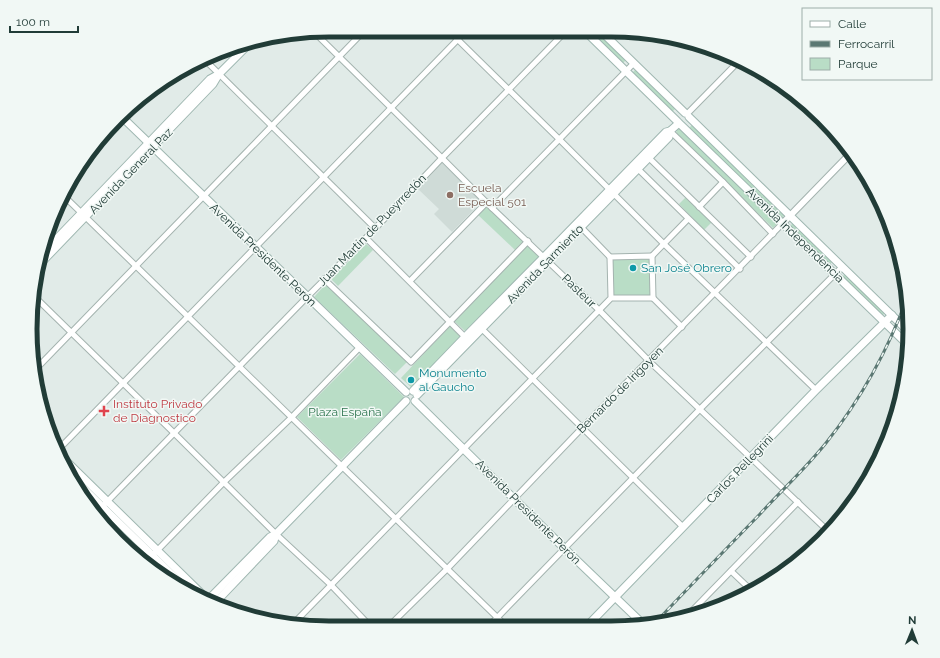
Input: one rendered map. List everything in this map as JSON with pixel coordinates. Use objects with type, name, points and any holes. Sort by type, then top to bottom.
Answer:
[{"type":"main road","name":"Avenida Independencia","points":[[591,37],[902,339]]},
{"type":"main road","name":"Avenida Independencia","points":[[607,37],[903,326]]},
{"type":"main road","name":"Avenida General Paz","points":[[46,257],[210,79],[219,74],[243,50]]},
{"type":"main road","points":[[681,113],[687,115],[689,121],[687,124],[679,123],[678,115],[681,113]]},
{"type":"main road","name":"Avenida Presidente Perón","points":[[125,120],[359,348],[413,395],[464,449],[638,620]]},
{"type":"main road","name":"Avenida Sarmiento","points":[[413,395],[636,166],[669,137],[670,132],[679,123]]},
{"type":"main road","name":"Avenida General Paz","points":[[48,248],[84,215]]},
{"type":"main road","name":"Carlos Pellegrini","points":[[593,621],[816,390],[892,315]]},
{"type":"main road","points":[[214,597],[274,541],[276,534],[406,401],[404,397],[413,395]]},
{"type":"main road","points":[[75,472],[102,506]]},
{"type":"main road","points":[[85,490],[196,589]]},
{"type":"main road","points":[[155,553],[179,579]]},
{"type":"street","points":[[39,366],[358,37]]},
{"type":"street","points":[[455,37],[560,139],[664,244],[816,390]]},
{"type":"street","points":[[62,448],[188,316],[461,37]]},
{"type":"street","name":"Juan Martín de Pueyrredón","points":[[102,506],[366,238],[560,37]]},
{"type":"street","name":"Pasteur","points":[[320,38],[649,361],[825,528]]},
{"type":"street","points":[[208,63],[375,228]]},
{"type":"street","points":[[492,208],[634,63]]},
{"type":"street","points":[[687,115],[735,65]]},
{"type":"street","points":[[670,132],[723,182],[773,234]]},
{"type":"street","points":[[646,156],[751,257]]},
{"type":"street","name":"Bernardo de Irigoyen","points":[[394,621],[448,569],[582,428],[716,293],[847,157]]},
{"type":"street","points":[[636,166],[688,219],[740,268]]},
{"type":"street","points":[[698,207],[723,182]]},
{"type":"street","points":[[67,199],[502,621]]},
{"type":"street","points":[[410,280],[487,202]]},
{"type":"street","points":[[610,257],[652,256],[688,219]]},
{"type":"street","points":[[579,225],[610,257],[611,298]]},
{"type":"street","points":[[366,238],[410,280],[467,339]]},
{"type":"street","points":[[324,280],[411,362],[528,241]]},
{"type":"street","points":[[652,256],[653,298],[682,327]]},
{"type":"street","points":[[494,621],[700,409],[842,267]]},
{"type":"street","points":[[298,619],[611,298],[653,298]]},
{"type":"street","points":[[39,300],[276,534],[331,585],[365,621]]},
{"type":"street","points":[[479,326],[683,527]]},
{"type":"street","points":[[149,559],[359,348]]},
{"type":"street","points":[[694,609],[798,502]]},
{"type":"street","points":[[732,571],[748,587]]},
{"type":"shaded area","name":"Escuela Especial 501","points":[[442,163],[482,201],[452,232],[434,214],[439,209],[418,189]]},
{"type":"green space","points":[[597,37],[602,37],[626,60],[623,63]]},
{"type":"green space","points":[[635,70],[675,109],[672,112],[632,73]]},
{"type":"green space","points":[[692,125],[785,215],[782,218],[689,128]]},
{"type":"green space","points":[[680,127],[779,222],[773,228],[676,134],[677,129]]},
{"type":"green space","points":[[686,197],[712,222],[704,230],[679,204]]},
{"type":"green space","points":[[486,205],[524,240],[515,250],[477,214]]},
{"type":"green space","points":[[793,223],[833,261],[830,264],[790,226]]},
{"type":"green space","points":[[366,244],[373,250],[338,286],[331,279]]},
{"type":"green space","points":[[527,245],[539,257],[465,331],[454,321]]},
{"type":"green space","points":[[649,258],[651,294],[648,296],[614,296],[612,261],[614,259]]},
{"type":"green space","points":[[845,274],[885,313],[882,316],[842,277]]},
{"type":"green space","points":[[326,284],[407,362],[395,374],[314,297]]},
{"type":"green space","points":[[450,326],[462,337],[413,389],[401,378]]},
{"type":"green space","name":"Plaza España","points":[[360,354],[404,397],[341,460],[297,417]]},
{"type":"railway","points":[[661,616],[826,443],[851,409],[872,374],[902,311]]},
{"type":"place","name":"Escuela Especial 501","points":[[450,195]]},
{"type":"place","name":"San José Obrero","points":[[633,268]]},
{"type":"place","name":"Monumento al Gaucho","points":[[411,380]]},
{"type":"place","name":"Instituto Privado de Diagnostico","points":[[104,411]]}]
